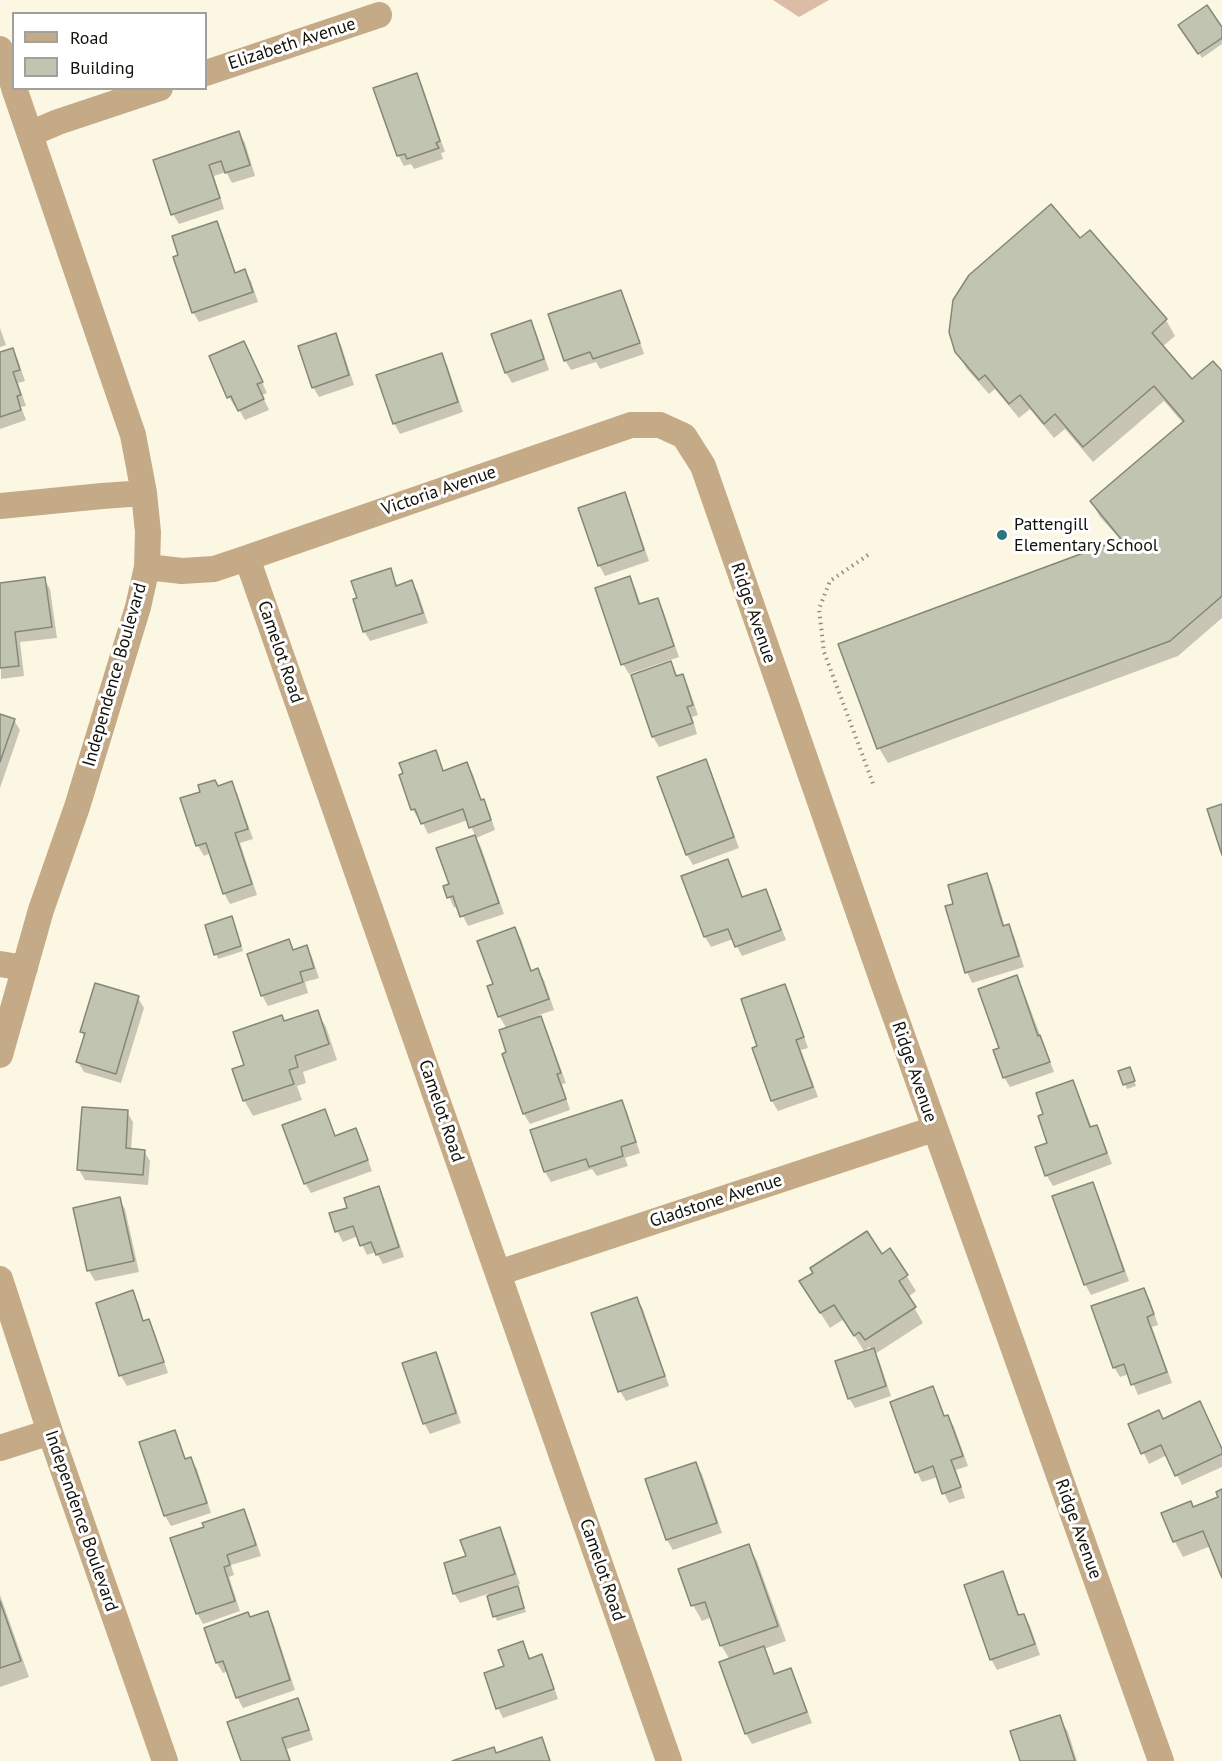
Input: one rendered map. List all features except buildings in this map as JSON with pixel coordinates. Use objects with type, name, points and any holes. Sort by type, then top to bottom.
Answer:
[{"type":"street","name":"Elizabeth Avenue","points":[[207,73],[379,15]]},
{"type":"street","name":"Independence Boulevard","points":[[0,49],[12,82]]},
{"type":"street","name":"Independence Boulevard","points":[[0,1055],[12,966],[41,910],[77,807],[138,607],[147,567],[148,532],[144,493],[133,435],[15,90]]},
{"type":"street","points":[[30,134],[58,122],[154,90]]},
{"type":"street","name":"Victoria Avenue","points":[[247,558],[631,425]]},
{"type":"street","name":"Ridge Avenue","points":[[631,425],[660,425],[684,436],[703,466],[830,836],[1161,1761]]},
{"type":"street","points":[[0,506],[144,493]]},
{"type":"street","points":[[147,567],[182,571],[214,568],[247,558]]},
{"type":"street","name":"Camelot Road","points":[[247,558],[669,1761]]},
{"type":"street","name":"Gladstone Avenue","points":[[498,1273],[934,1129]]},
{"type":"street","name":"Independence Boulevard","points":[[0,1279],[50,1432],[165,1761]]},
{"type":"street","points":[[0,1448],[50,1432]]},
{"type":"path","points":[[868,555],[830,581],[819,609],[825,652],[874,786]]},
{"type":"shaded area","points":[[773,0],[829,0],[799,17]]},
{"type":"place","name":"Pattengill Elementary School","points":[[1002,535]]}]
